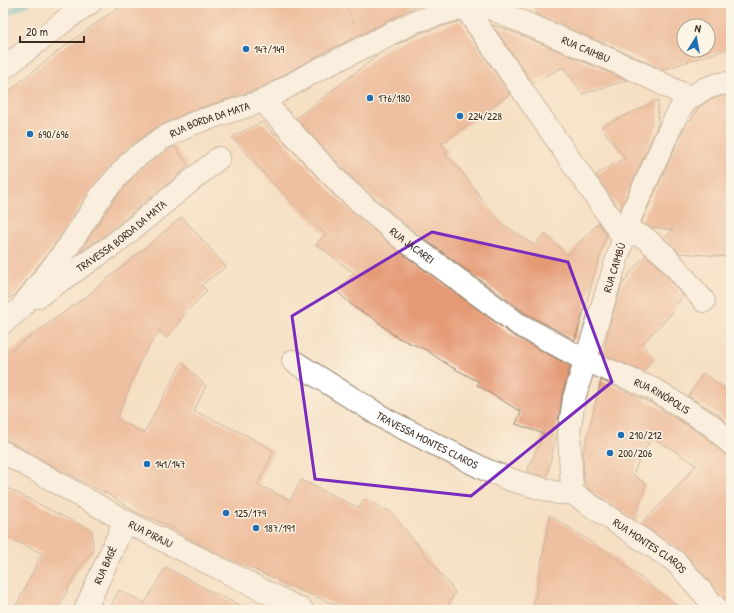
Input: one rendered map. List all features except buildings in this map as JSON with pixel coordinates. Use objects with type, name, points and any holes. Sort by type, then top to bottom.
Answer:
[{"type":"street","points":[[3,69],[68,18],[90,3]]},
{"type":"street","points":[[476,4],[625,234],[645,238],[665,255],[704,301]]},
{"type":"street","name":"RUA BORDA DA MATA","points":[[3,323],[20,310],[68,247],[103,193],[132,160],[161,139],[194,123],[263,100],[308,75],[416,21],[476,4]]},
{"type":"street","name":"RUA CAIMBU","points":[[476,4],[637,72],[690,98]]},
{"type":"street","name":"RUA CAIMBÚ","points":[[572,493],[569,433],[574,398],[629,220],[672,124],[682,106],[690,98],[704,89],[719,84],[731,83]]},
{"type":"street","name":"RUA JACAREI","points":[[263,100],[342,186],[399,236],[518,324],[585,360]]},
{"type":"street","name":"TRAVESSA BORDA DA MATA","points":[[20,310],[113,245],[219,158]]},
{"type":"street","name":"RUA RINÓPOLIS","points":[[585,360],[653,389],[711,425],[731,443]]},
{"type":"street","name":"TRAVESSA MONTES CLAROS","points":[[293,361],[387,420],[486,470],[514,481],[558,492],[572,493]]},
{"type":"street","name":"RUA PIRAJU","points":[[3,452],[125,521],[302,610]]},
{"type":"street","name":"RUA MONTES CLAROS","points":[[572,493],[676,562],[718,610]]},
{"type":"street","name":"RUA BAGÉ","points":[[85,610],[125,521]]},
{"type":"path","points":[[345,3],[365,47]]},
{"type":"highlighted area","points":[[432,232],[568,262],[612,382],[471,496],[315,479],[292,316]]},
{"type":"waterway","points":[[3,15],[27,3]]},
{"type":"place","name":"147/149","points":[[246,49]]},
{"type":"place","name":"176/180","points":[[370,98]]},
{"type":"place","name":"224/228","points":[[460,116]]},
{"type":"place","name":"690/696","points":[[30,134]]},
{"type":"place","name":"210/212","points":[[621,435]]},
{"type":"place","name":"200/206","points":[[610,453]]},
{"type":"place","name":"141/147","points":[[147,464]]},
{"type":"place","name":"125/179","points":[[226,513]]},
{"type":"place","name":"187/191","points":[[256,528]]}]
